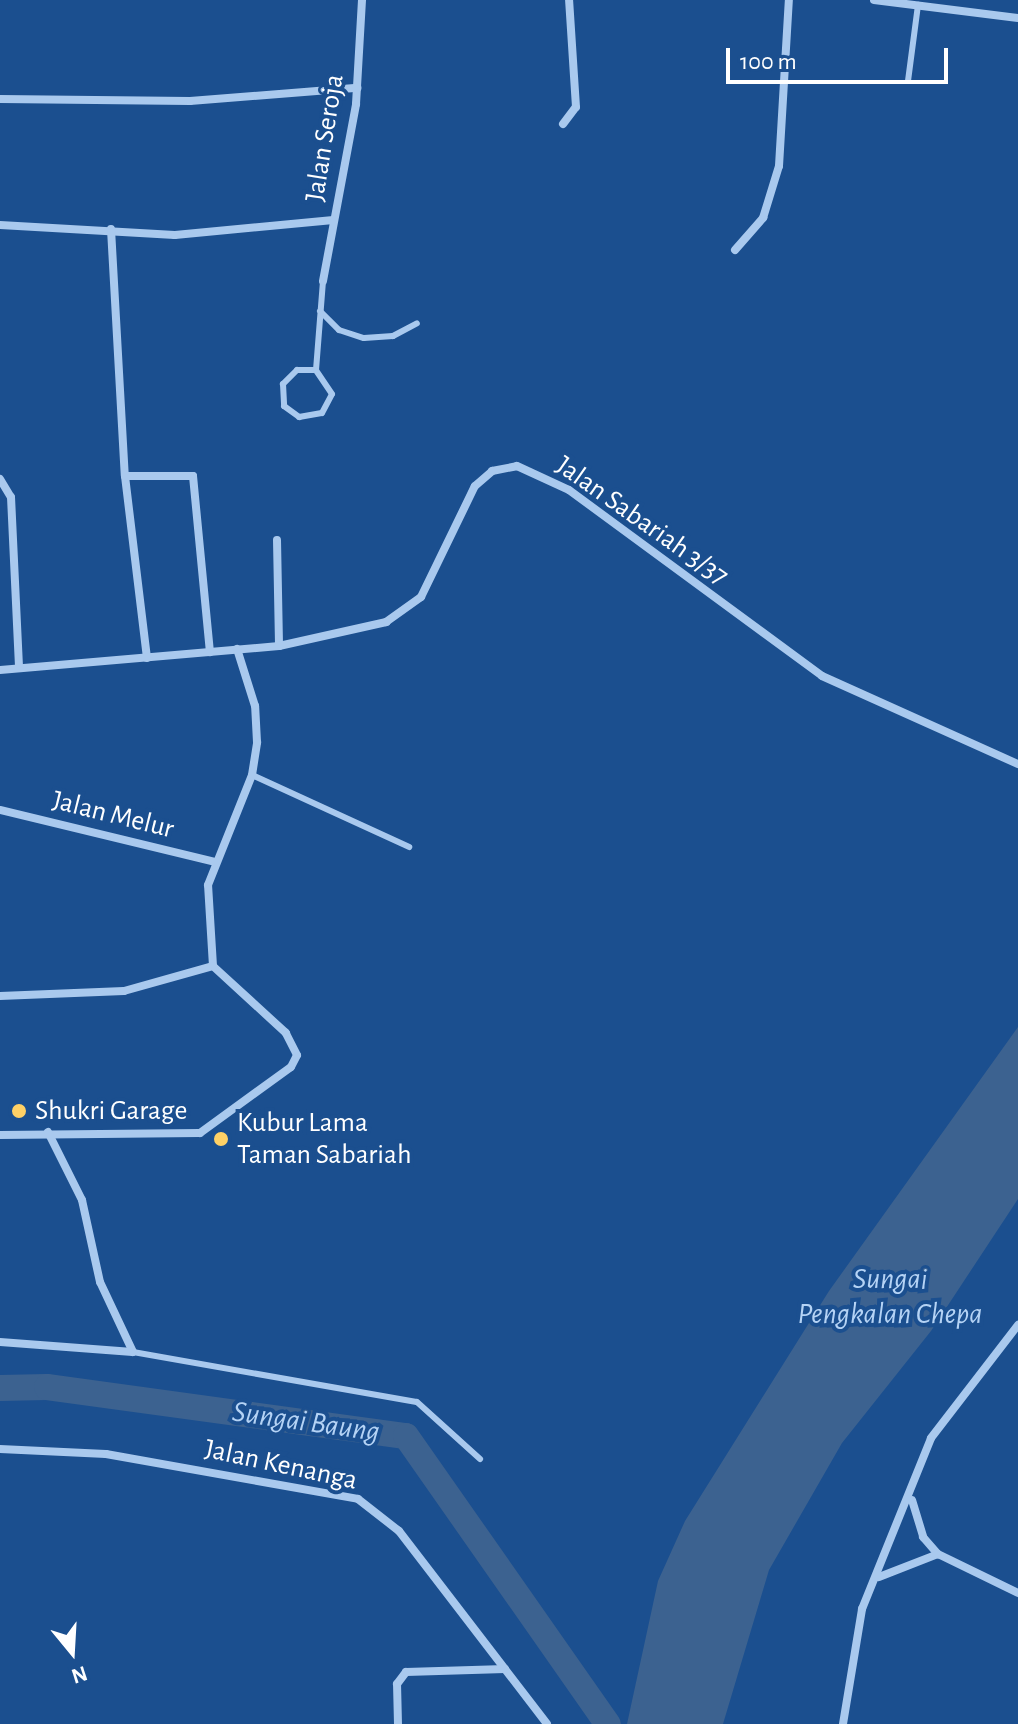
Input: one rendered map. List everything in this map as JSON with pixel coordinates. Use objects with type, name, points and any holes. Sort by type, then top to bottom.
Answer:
[{"type":"street","name":"Jalan Seroja","points":[[323,281],[357,88],[362,0]]},
{"type":"street","points":[[563,124],[576,107],[569,0]]},
{"type":"street","points":[[735,250],[763,218],[779,166],[789,0]]},
{"type":"street","points":[[874,0],[1018,18]]},
{"type":"street","points":[[0,99],[190,101],[357,88]]},
{"type":"street","points":[[0,225],[175,235],[333,220]]},
{"type":"street","points":[[111,229],[125,476],[147,658]]},
{"type":"street","name":"Jalan Sabariah 3/37","points":[[0,670],[279,646],[386,622],[421,597],[475,486],[492,471],[517,466],[569,490],[822,676],[1018,764]]},
{"type":"street","points":[[125,476],[193,476],[210,652]]},
{"type":"street","points":[[0,479],[11,497],[12,594],[19,668]]},
{"type":"street","points":[[277,540],[279,646]]},
{"type":"street","points":[[0,595],[12,594]]},
{"type":"street","points":[[0,1135],[48,1132],[200,1133],[291,1067],[297,1055],[286,1033],[213,966],[205,916],[215,862],[252,775],[255,706],[237,649]]},
{"type":"street","name":"Jalan Melur","points":[[0,810],[215,862]]},
{"type":"street","points":[[0,996],[124,991],[213,966]]},
{"type":"street","points":[[0,1342],[133,1352],[100,1282],[82,1200],[48,1132]]},
{"type":"street","points":[[843,1724],[862,1609],[912,1498],[931,1438],[1018,1325]]},
{"type":"street","name":"Jalan Kenanga","points":[[0,1449],[106,1454],[358,1499],[399,1531],[547,1724]]},
{"type":"street","points":[[912,1498],[923,1537],[938,1554],[1018,1593]]},
{"type":"street","points":[[878,1577],[938,1554]]},
{"type":"street","points":[[398,1724],[397,1684],[406,1672],[505,1669]]},
{"type":"lane","points":[[908,81],[918,5]]},
{"type":"lane","points":[[316,370],[323,281]]},
{"type":"lane","points":[[320,311],[339,330],[364,338],[393,336],[417,323]]},
{"type":"lane","points":[[297,370],[316,370],[330,383],[330,404],[299,417],[284,406],[283,384],[297,370]]},
{"type":"lane","points":[[252,775],[409,847]]},
{"type":"lane","points":[[133,1352],[417,1402],[480,1459]]},
{"type":"water","name":"Sungai Pengkalan Chepa","points":[[1018,1027],[1018,1199],[931,1331],[842,1443],[769,1570],[723,1724],[627,1724],[658,1581],[685,1521],[829,1291]]},
{"type":"waterway","name":"Sungai Baung","points":[[0,1388],[47,1387],[406,1436],[608,1724]]},
{"type":"place","name":"Shukri Garage","points":[[19,1111]]},
{"type":"place","name":"Kubur Lama Taman Sabariah","points":[[221,1139]]}]
